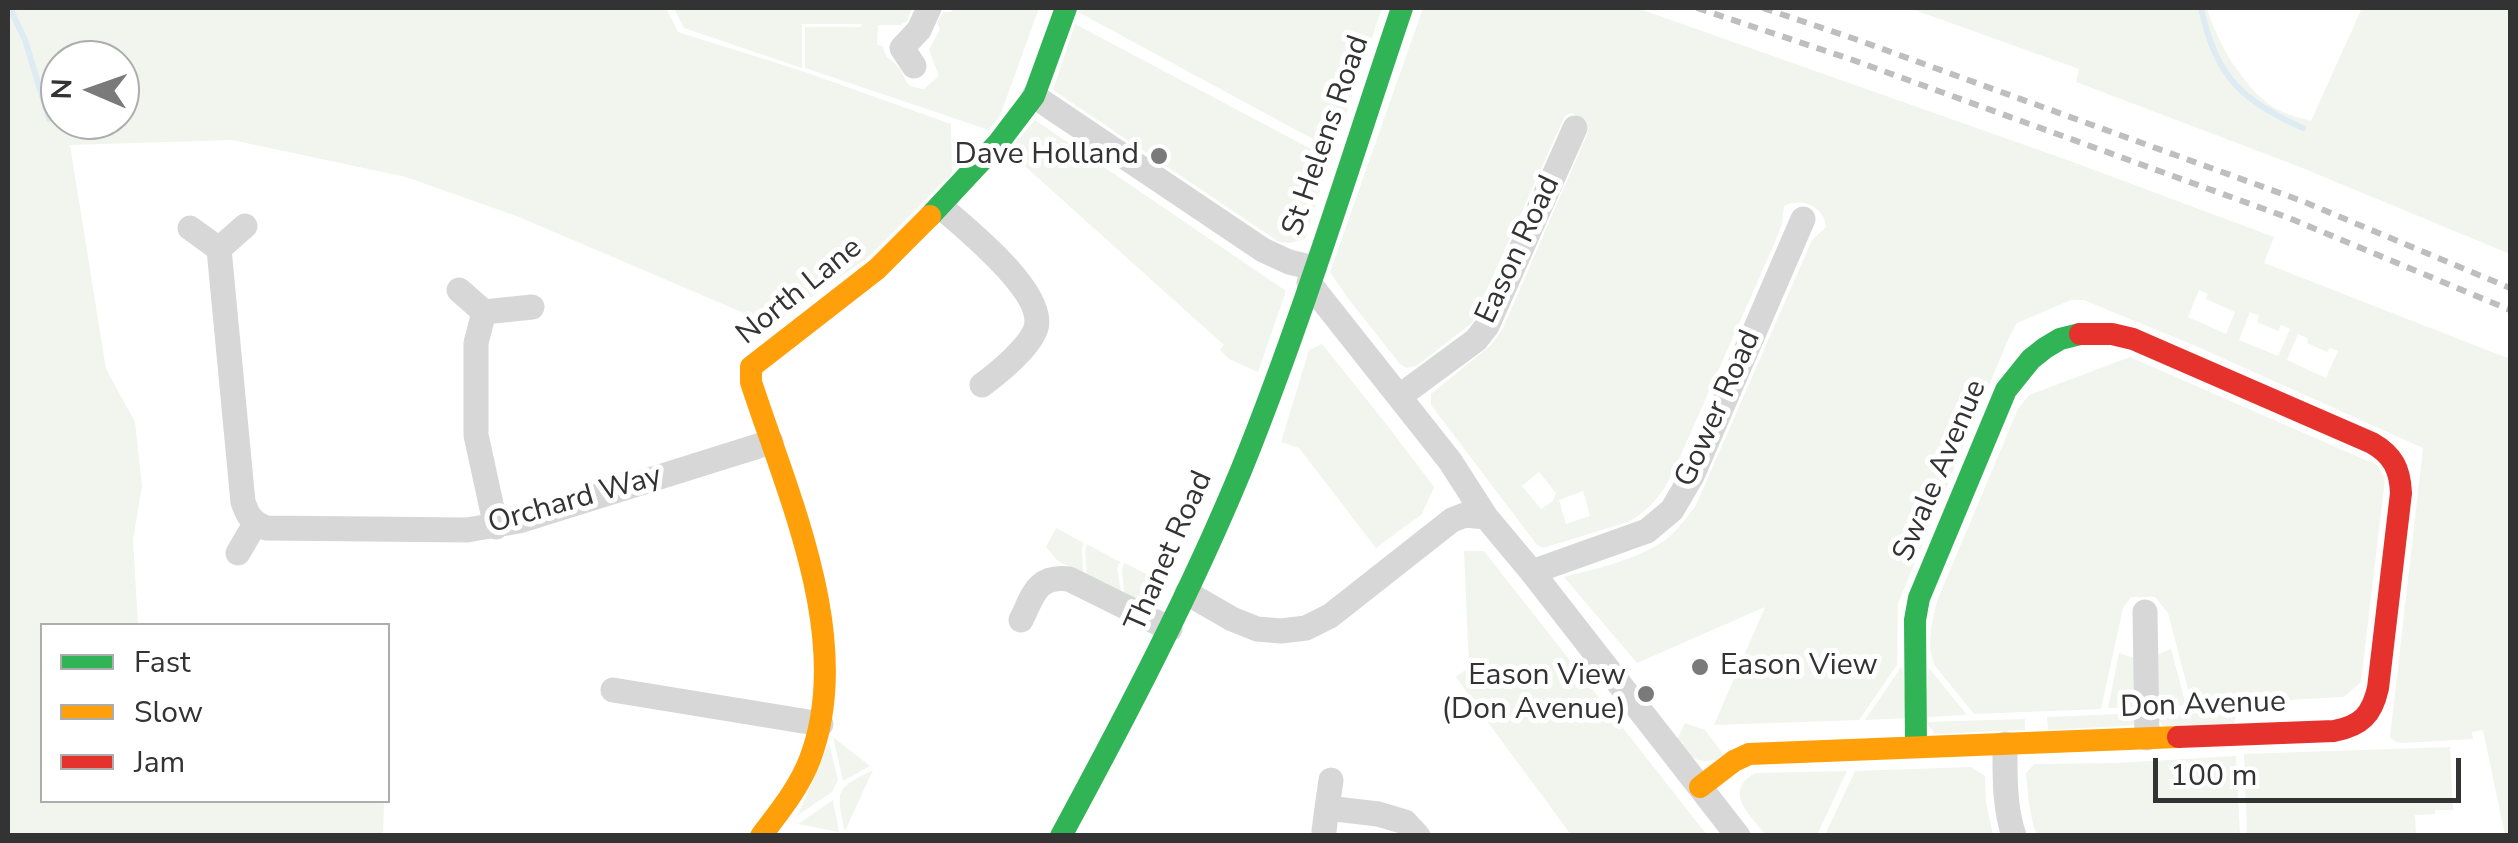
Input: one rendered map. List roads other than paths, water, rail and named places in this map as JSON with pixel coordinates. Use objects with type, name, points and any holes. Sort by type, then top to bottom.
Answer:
[{"type":"street","points":[[914,66],[902,48],[919,30],[929,8]]},
{"type":"street","name":"North Lane","points":[[761,836],[794,794],[820,724],[826,678],[820,609],[808,556],[751,382],[751,367],[877,268],[941,207],[999,142],[1034,96],[1066,8]]},
{"type":"street","name":"St Helens Road","points":[[1312,276],[1402,8]]},
{"type":"street","points":[[1034,96],[1263,250],[1312,276],[1450,461],[1486,518],[1738,836]]},
{"type":"street","name":"Eason Road","points":[[1400,396],[1476,340],[1488,326],[1576,128]]},
{"type":"street","points":[[941,207],[989,249],[1035,310],[1037,320],[1030,341],[982,385]]},
{"type":"street","name":"Gower Road","points":[[1532,572],[1647,531],[1672,510],[1692,476],[1803,220]]},
{"type":"street","points":[[219,249],[245,226]]},
{"type":"street","points":[[190,228],[219,249],[243,502],[255,524],[238,553]]},
{"type":"street","name":"Thanet Road","points":[[1061,836],[1187,593],[1241,468],[1312,276]]},
{"type":"street","points":[[459,290],[484,312],[532,307]]},
{"type":"street","points":[[484,312],[476,343],[476,435],[496,526]]},
{"type":"street","name":"Swale Avenue","points":[[1916,746],[1915,620],[1919,598],[2006,390],[2020,367],[2034,354],[2049,344],[2081,333],[2114,333],[2320,420]]},
{"type":"street","name":"Don Avenue","points":[[1700,787],[1750,754],[2334,731],[2360,724],[2375,704],[2378,688],[2401,479],[2398,467],[2382,448],[2320,420]]},
{"type":"street","name":"Orchard Way","points":[[255,524],[280,529],[468,530],[496,526],[771,442]]},
{"type":"street","points":[[1187,593],[1257,629],[1306,628],[1330,616],[1452,520],[1465,515],[1486,518]]},
{"type":"street","points":[[1022,620],[1036,588],[1058,577],[1170,629]]},
{"type":"street","points":[[2145,612],[2147,738]]},
{"type":"street","points":[[613,690],[820,724]]},
{"type":"street","points":[[2004,744],[2005,792],[2014,836]]},
{"type":"street","points":[[1331,780],[1326,820],[1378,814],[1405,822],[1418,836]]},
{"type":"waterway","points":[[10,8],[25,40],[40,89]]},
{"type":"waterway","points":[[2201,8],[2214,51],[2234,83],[2263,107],[2303,128]]},
{"type":"railway","points":[[1697,8],[1850,59],[2289,218],[2510,310]]},
{"type":"railway","points":[[1763,8],[2302,201],[2510,288]]},
{"type":"place","name":"Dave Holland","points":[[1159,156]]},
{"type":"place","name":"Eason View","points":[[1700,667]]},
{"type":"place","name":"Eason View (Don Avenue)","points":[[1646,694]]}]
